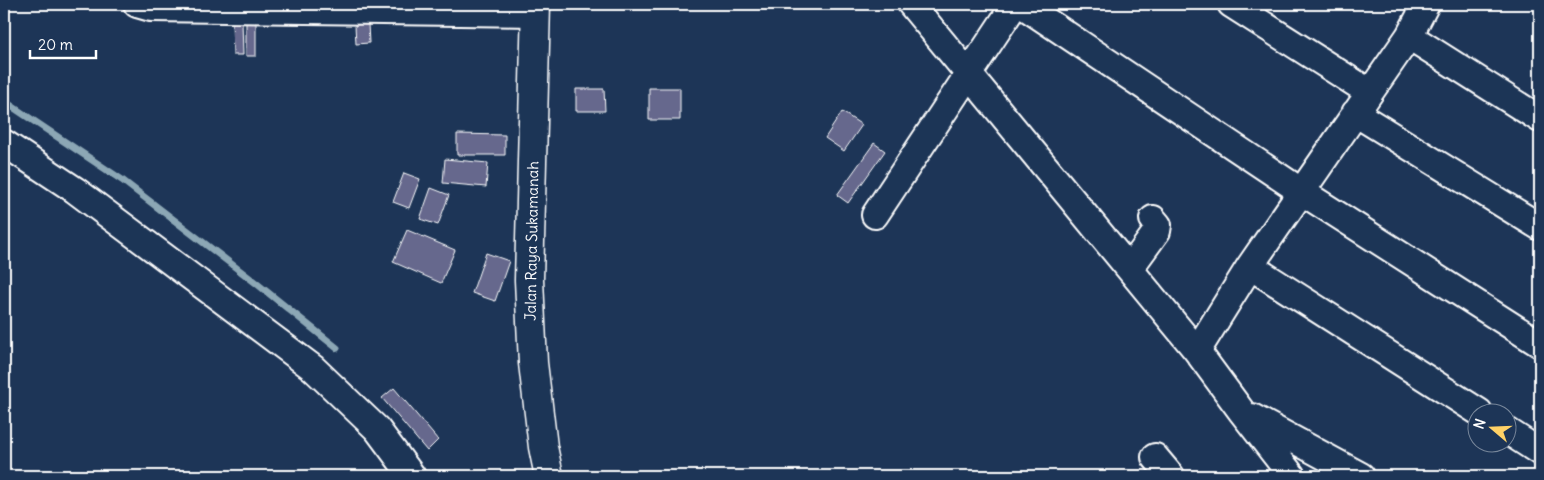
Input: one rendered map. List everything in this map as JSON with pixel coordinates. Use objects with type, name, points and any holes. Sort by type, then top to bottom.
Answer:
[{"type":"street","points":[[911,4],[1197,351],[1292,476]]},
{"type":"street","points":[[875,215],[1015,4]]},
{"type":"street","points":[[1021,4],[1302,192],[1540,344]]},
{"type":"street","points":[[1231,4],[1369,92]]},
{"type":"street","points":[[1197,351],[1250,266],[1409,36],[1426,4]]},
{"type":"street","points":[[146,5],[536,8]]},
{"type":"street","name":"Jalan Raya Sukamanah","points":[[536,8],[529,280],[533,363],[543,447],[549,476]]},
{"type":"street","points":[[1409,36],[1540,119]]},
{"type":"street","points":[[1355,113],[1540,227]]},
{"type":"street","points":[[4,144],[76,190],[313,368],[377,429],[412,476]]},
{"type":"street","points":[[1130,268],[1157,231],[1158,225],[1154,219]]},
{"type":"street","points":[[1250,266],[1466,404]]},
{"type":"street","points":[[1242,412],[1361,476]]},
{"type":"street","points":[[1516,436],[1540,452]]},
{"type":"building","points":[[246,20],[256,20],[256,56],[246,56]]},
{"type":"building","points":[[232,21],[242,21],[243,55],[233,55]]},
{"type":"building","points":[[368,24],[369,43],[356,44],[355,25]]},
{"type":"building","points":[[649,88],[680,88],[680,120],[649,120]]},
{"type":"building","points":[[576,89],[604,89],[605,111],[576,111]]},
{"type":"building","points":[[842,112],[862,125],[844,151],[825,138]]},
{"type":"building","points":[[457,134],[505,135],[505,155],[457,155]]},
{"type":"building","points":[[874,143],[885,151],[848,203],[837,195]]},
{"type":"building","points":[[445,159],[488,163],[486,187],[443,183]]},
{"type":"building","points":[[404,173],[420,179],[409,208],[393,202]]},
{"type":"building","points":[[431,188],[449,195],[438,225],[420,219]]},
{"type":"building","points":[[407,230],[455,250],[441,283],[393,262]]},
{"type":"building","points":[[486,253],[509,261],[495,301],[472,293]]},
{"type":"building","points":[[394,388],[438,440],[427,451],[382,398]]},
{"type":"waterway","points":[[4,101],[122,180],[337,348]]}]
